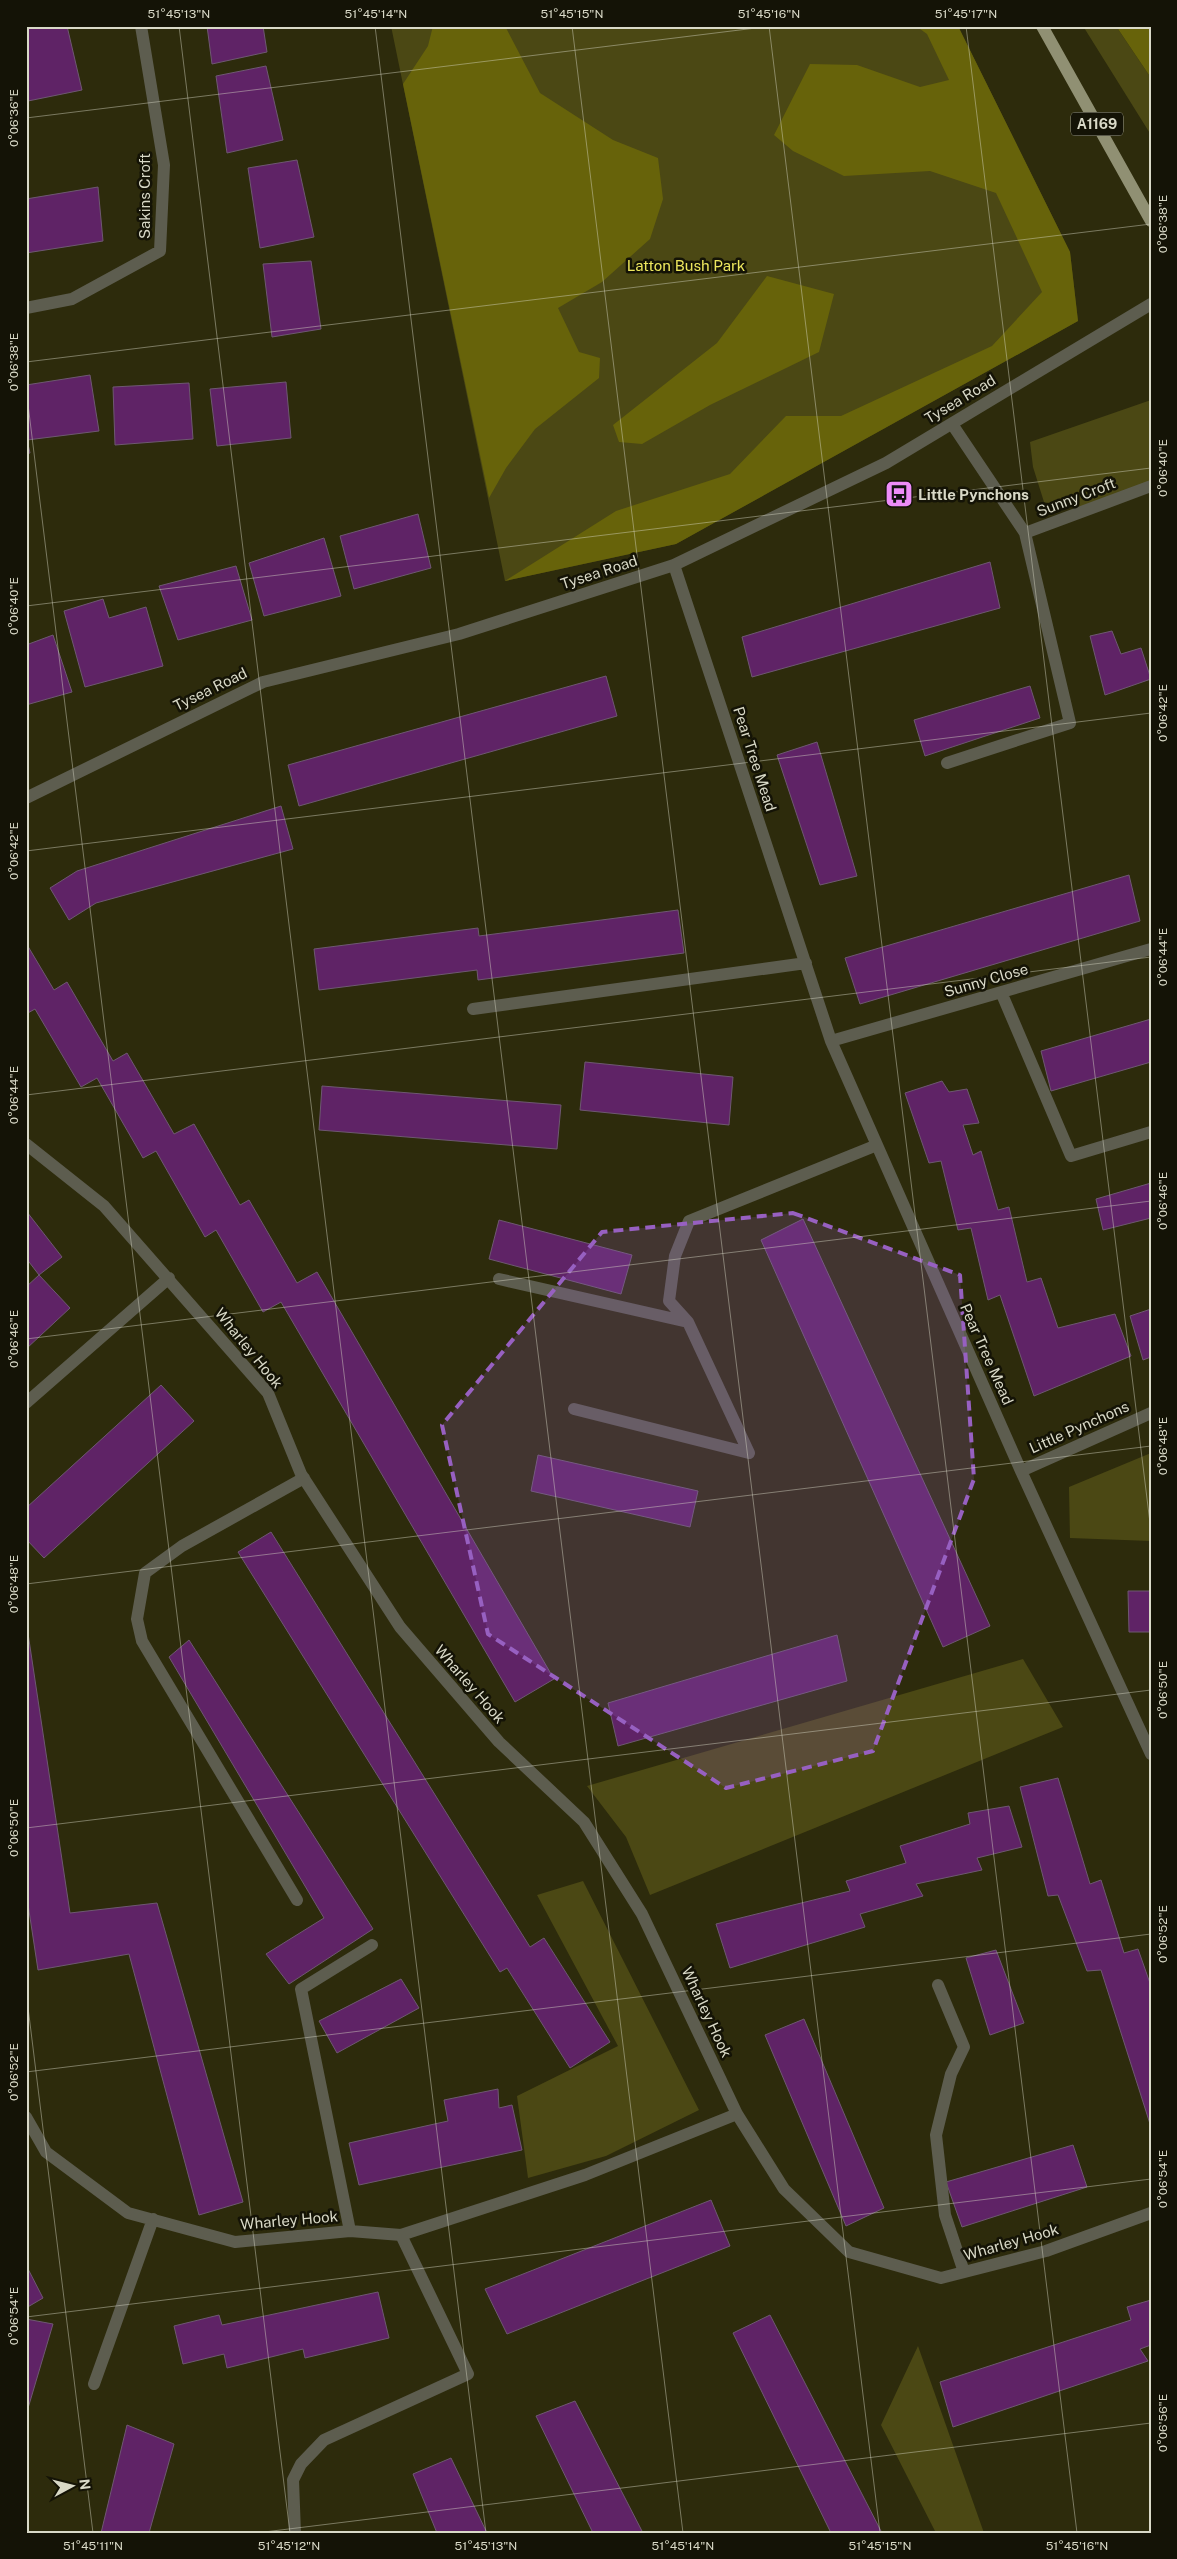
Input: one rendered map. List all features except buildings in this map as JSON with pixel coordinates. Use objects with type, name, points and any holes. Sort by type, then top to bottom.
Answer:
[{"type":"main road","name":"A1169","points":[[1042,26],[1151,221]]},
{"type":"street","name":"Sakins Croft","points":[[26,308],[72,299],[160,251],[164,165],[141,26]]},
{"type":"street","name":"Tysea Road","points":[[26,798],[262,682],[459,634],[674,565],[886,463],[1151,304]]},
{"type":"street","name":"Sunny Croft","points":[[952,424],[1024,534],[1151,486]]},
{"type":"street","points":[[947,763],[1070,723],[1024,534]]},
{"type":"street","name":"Pear Tree Mead","points":[[674,565],[831,1041],[1020,1471],[1151,1754]]},
{"type":"street","name":"Sunny Close","points":[[831,1041],[1151,949]]},
{"type":"street","points":[[473,1009],[806,963]]},
{"type":"street","points":[[1001,992],[1070,1156],[1151,1132]]},
{"type":"street","name":"Wharley Hook","points":[[26,1144],[104,1206],[268,1393],[304,1478],[400,1627],[499,1742],[584,1822],[642,1914],[738,2114],[784,2189],[849,2252],[941,2278],[1046,2251],[1151,2213]]},
{"type":"street","points":[[574,1409],[749,1452],[688,1322],[669,1301],[675,1256],[689,1221],[877,1145]]},
{"type":"street","points":[[26,1403],[169,1278]]},
{"type":"street","points":[[499,1279],[688,1322]]},
{"type":"street","name":"Little Pynchons","points":[[1020,1471],[1151,1413]]},
{"type":"street","points":[[297,1900],[142,1641],[138,1619],[139,1601],[145,1573],[182,1546],[304,1478]]},
{"type":"street","points":[[350,2231],[301,1989],[372,1945]]},
{"type":"street","points":[[938,1985],[964,2047],[951,2074],[936,2135],[945,2215],[964,2272]]},
{"type":"street","name":"Wharley Hook","points":[[26,2117],[46,2152],[128,2213],[235,2242],[350,2231],[401,2235],[585,2176],[738,2114]]},
{"type":"street","points":[[94,2384],[153,2219]]},
{"type":"street","points":[[295,2533],[293,2480],[301,2464],[324,2440],[468,2374],[401,2235]]},
{"type":"highlighted area","points":[[793,1213],[960,1275],[974,1479],[873,1751],[726,1788],[488,1634],[442,1425],[602,1232]]},
{"type":"green space","name":"Latton Bush Park","points":[[391,26],[958,26],[1070,252],[1078,321],[676,544],[505,581]]},
{"type":"green space","points":[[1083,26],[1116,26],[1151,78],[1151,135]]},
{"type":"green space","points":[[1151,400],[1151,491],[1098,506],[1086,507],[1044,502],[1033,467],[1030,442]]},
{"type":"green space","points":[[1151,1453],[1151,1541],[1070,1538],[1069,1487]]},
{"type":"green space","points":[[1023,1659],[1063,1727],[650,1895],[626,1837],[587,1786]]},
{"type":"green space","points":[[583,1881],[699,2110],[606,2156],[528,2178],[517,2096],[618,2046],[537,1895]]},
{"type":"green space","points":[[918,2346],[984,2533],[936,2533],[881,2425]]},
{"type":"shaded area","points":[[433,26],[505,26],[540,93],[613,140],[658,158],[663,199],[650,239],[602,282],[558,308],[579,352],[600,358],[599,378],[535,429],[506,468],[489,498],[403,84],[428,46]]},
{"type":"shaded area","points":[[916,26],[958,26],[1070,252],[1078,321],[676,544],[505,581],[616,511],[730,474],[786,416],[841,416],[992,346],[1042,292],[996,193],[930,171],[844,176],[793,151],[774,135],[810,64],[857,65],[920,87],[949,80],[927,34]]},
{"type":"shaded area","points":[[1116,26],[1151,26],[1151,78]]},
{"type":"shaded area","points":[[767,276],[834,294],[819,352],[710,405],[642,444],[619,442],[613,425],[717,343]]},
{"type":"place","name":"Little Pynchons","points":[[899,494]]}]
